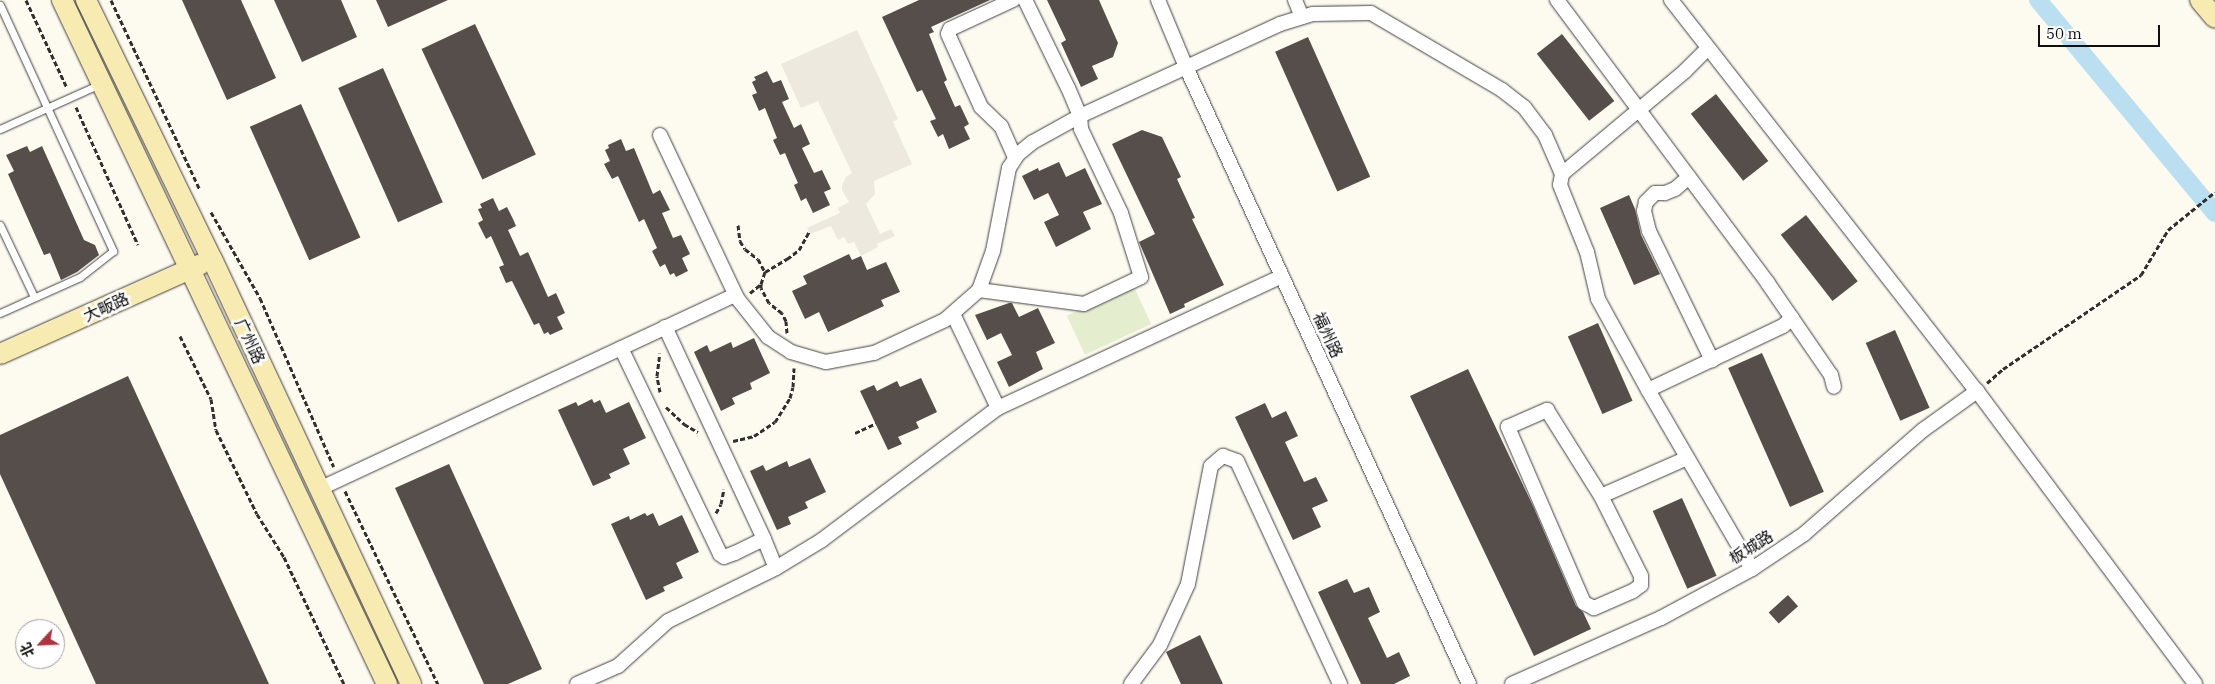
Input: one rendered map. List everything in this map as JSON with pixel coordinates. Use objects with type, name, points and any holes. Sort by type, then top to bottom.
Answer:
[{"type":"main road","name":"广州路","points":[[62,0],[100,84],[387,684]]},
{"type":"main road","name":"广州路","points":[[86,0],[212,259],[318,489],[411,684]]},
{"type":"main road","points":[[2200,0],[2215,18]]},
{"type":"main road","name":"大畈路","points":[[0,354],[212,259]]},
{"type":"street","points":[[1013,0],[950,29],[948,34],[981,108],[1001,126],[1016,158]]},
{"type":"street","points":[[979,290],[1084,304],[1140,277],[1121,213],[1081,129],[1080,116],[1025,0]]},
{"type":"street","name":"福州路","points":[[1158,0],[1186,67],[1469,684]]},
{"type":"street","points":[[1295,0],[1302,17]]},
{"type":"street","points":[[1366,0],[1371,13]]},
{"type":"street","points":[[1558,0],[1792,318],[1831,375],[1834,387]]},
{"type":"street","points":[[1671,0],[1977,391],[2194,684]]},
{"type":"street","points":[[660,135],[735,295],[768,337],[791,352],[826,362],[874,353],[953,314],[979,290],[993,250],[1009,168],[1032,142],[1080,116],[1280,24],[1312,14],[1371,13],[1502,90],[1524,107],[1545,135],[1562,174],[1560,185],[1587,252],[1598,299],[1648,390],[1752,569]]},
{"type":"street","points":[[1562,174],[1685,71],[1707,48]]},
{"type":"street","points":[[1689,177],[1675,189],[1665,193],[1655,193],[1646,202],[1644,211],[1649,231],[1712,360]]},
{"type":"street","points":[[577,684],[618,666],[668,621],[776,568],[822,540],[998,408],[1282,276]]},
{"type":"street","points":[[318,489],[735,295]]},
{"type":"street","points":[[953,314],[998,408]]},
{"type":"street","points":[[1648,390],[1783,326],[1792,318]]},
{"type":"street","points":[[666,327],[776,568]]},
{"type":"street","points":[[621,348],[720,554],[724,558],[764,539]]},
{"type":"street","name":"板城路","points":[[1512,684],[1661,618],[1752,569],[1804,534],[1923,430],[1977,391]]},
{"type":"street","points":[[1548,410],[1601,496],[1641,576],[1640,585],[1633,591],[1594,608],[1584,603],[1508,427],[1548,410]]},
{"type":"street","points":[[1131,684],[1160,645],[1188,584],[1211,466],[1223,456],[1237,461],[1340,684]]},
{"type":"street","points":[[1601,496],[1687,458]]},
{"type":"lane","points":[[0,5],[113,251],[80,277],[0,312]]},
{"type":"lane","points":[[0,129],[100,84]]},
{"type":"lane","points":[[0,225],[34,297]]},
{"type":"path","points":[[26,0],[138,245]]},
{"type":"path","points":[[111,0],[201,192]]},
{"type":"path","points":[[1977,391],[2003,369],[2141,275],[2168,230],[2215,192]]},
{"type":"path","points":[[209,209],[260,298],[339,479],[438,684]]},
{"type":"path","points":[[663,404],[684,424],[718,440],[738,440],[754,436],[775,422],[783,412],[793,387],[791,352],[787,340],[786,321],[782,313],[769,303],[761,288],[765,272],[758,259],[745,249],[740,242],[738,225]]},
{"type":"path","points":[[765,272],[787,260],[799,250],[809,232]]},
{"type":"path","points":[[180,336],[211,399],[216,430],[257,514],[284,557],[344,684]]},
{"type":"path","points":[[660,353],[658,376],[661,398]]},
{"type":"path","points":[[855,433],[876,423]]},
{"type":"path","points":[[705,524],[713,518],[721,504],[724,488],[723,480]]},
{"type":"green space","points":[[1133,285],[1151,324],[1085,355],[1067,316]]},
{"type":"shaded area","points":[[857,30],[898,119],[893,122],[912,164],[874,181],[875,194],[866,204],[880,234],[891,229],[895,236],[877,244],[878,247],[861,256],[854,242],[848,244],[844,237],[838,240],[831,226],[810,234],[807,228],[840,213],[838,208],[849,202],[842,190],[842,185],[846,177],[852,173],[818,101],[801,108],[781,64]]},
{"type":"building","points":[[182,0],[241,0],[276,78],[227,100]]},
{"type":"building","points":[[274,0],[341,0],[357,37],[302,62]]},
{"type":"building","points":[[376,0],[448,0],[388,27]]},
{"type":"building","points":[[919,0],[990,0],[931,27],[934,32],[929,34],[947,80],[944,82],[955,107],[960,105],[969,124],[964,127],[970,139],[949,149],[943,134],[938,137],[930,121],[936,119],[922,90],[917,92],[882,17]]},
{"type":"building","points":[[1047,0],[1099,0],[1118,43],[1113,57],[1092,66],[1098,79],[1081,87],[1061,43],[1066,40]]},
{"type":"building","points":[[475,24],[536,155],[482,179],[422,49]]},
{"type":"building","points":[[1562,34],[1614,101],[1589,121],[1537,54]]},
{"type":"building","points":[[1308,37],[1370,177],[1337,191],[1275,52]]},
{"type":"building","points":[[383,68],[443,202],[398,222],[338,88]]},
{"type":"building","points":[[767,71],[773,83],[781,80],[789,99],[782,102],[794,128],[801,124],[810,144],[802,148],[814,173],[822,170],[831,189],[824,192],[830,205],[813,213],[806,198],[801,201],[794,185],[798,183],[785,153],[780,155],[773,140],[777,138],[765,108],[759,111],[752,95],[757,93],[752,82],[756,80],[754,77]]},
{"type":"building","points":[[1716,94],[1768,161],[1743,181],[1691,114]]},
{"type":"building","points":[[301,104],[360,237],[309,260],[250,127]]},
{"type":"building","points":[[1142,130],[1162,137],[1181,177],[1177,179],[1195,218],[1192,219],[1224,285],[1184,304],[1185,307],[1170,314],[1139,242],[1155,234],[1112,144]]},
{"type":"building","points":[[621,139],[626,151],[634,148],[653,194],[660,190],[670,210],[662,213],[673,238],[681,235],[690,254],[682,258],[688,271],[676,277],[674,273],[670,275],[665,264],[660,267],[652,251],[657,248],[644,219],[639,222],[618,176],[612,179],[604,164],[610,161],[605,150],[609,148],[608,145]]},
{"type":"building","points":[[27,146],[30,152],[42,146],[84,240],[95,245],[99,255],[77,272],[61,280],[50,253],[44,255],[8,174],[14,171],[6,155]]},
{"type":"building","points":[[1059,162],[1066,177],[1085,168],[1102,204],[1083,212],[1091,229],[1056,247],[1044,222],[1059,215],[1048,193],[1034,200],[1022,176],[1038,168],[1039,171]]},
{"type":"building","points":[[1629,195],[1635,209],[1641,235],[1660,274],[1634,285],[1600,208]]},
{"type":"building","points":[[493,198],[499,211],[507,207],[513,219],[516,226],[508,230],[520,256],[528,252],[548,297],[556,293],[565,313],[557,317],[563,329],[550,335],[548,332],[544,334],[539,323],[534,325],[512,281],[506,283],[499,267],[504,265],[491,236],[486,239],[478,223],[483,220],[478,209],[482,208],[480,204]]},
{"type":"building","points":[[1806,215],[1858,281],[1832,301],[1781,235]]},
{"type":"building","points":[[849,254],[852,260],[861,256],[867,270],[886,262],[900,292],[881,300],[884,306],[828,332],[819,312],[805,319],[792,291],[807,284],[803,276]]},
{"type":"building","points":[[1012,303],[1019,317],[1038,308],[1055,343],[1036,352],[1043,369],[1009,387],[997,362],[1012,355],[1001,333],[987,340],[975,315]]},
{"type":"building","points":[[1598,323],[1633,401],[1602,414],[1568,336]]},
{"type":"building","points":[[1895,330],[1930,408],[1900,421],[1866,343]]},
{"type":"building","points":[[754,338],[770,373],[750,383],[752,389],[732,398],[735,404],[721,411],[694,352],[707,345],[710,352],[731,342],[733,348]]},
{"type":"building","points":[[1762,353],[1824,492],[1790,507],[1728,368]]},
{"type":"building","points":[[1468,369],[1533,506],[1576,606],[1583,612],[1591,629],[1534,656],[1410,396]]},
{"type":"building","points":[[128,376],[269,684],[96,684],[0,474],[0,435]]},
{"type":"building","points":[[921,378],[937,412],[916,422],[919,428],[898,437],[902,444],[888,450],[860,391],[874,385],[877,391],[897,381],[900,387]]},
{"type":"building","points":[[592,399],[594,403],[600,400],[606,413],[629,402],[646,438],[623,449],[630,464],[609,474],[611,478],[593,486],[558,410],[576,402],[578,406]]},
{"type":"building","points":[[1265,403],[1272,418],[1286,411],[1298,436],[1285,442],[1304,482],[1316,477],[1328,501],[1312,508],[1321,527],[1293,540],[1235,417]]},
{"type":"building","points":[[810,458],[826,492],[805,502],[808,508],[788,517],[791,524],[777,530],[750,471],[763,465],[766,471],[787,461],[789,467]]},
{"type":"building","points":[[449,464],[542,669],[508,684],[484,684],[395,488]]},
{"type":"building","points":[[1682,498],[1717,576],[1687,589],[1653,511]]},
{"type":"building","points":[[645,513],[647,516],[653,513],[659,526],[682,515],[699,552],[676,563],[683,578],[663,587],[665,591],[646,600],[611,524],[629,516],[630,520]]},
{"type":"building","points":[[1347,579],[1354,593],[1369,587],[1380,612],[1368,618],[1387,658],[1399,652],[1410,676],[1394,684],[1361,684],[1318,592]]},
{"type":"building","points":[[1788,595],[1798,606],[1779,624],[1769,612]]},
{"type":"building","points":[[1200,635],[1223,684],[1181,684],[1166,652]]},
{"type":"waterway","points":[[2038,0],[2215,213]]}]
